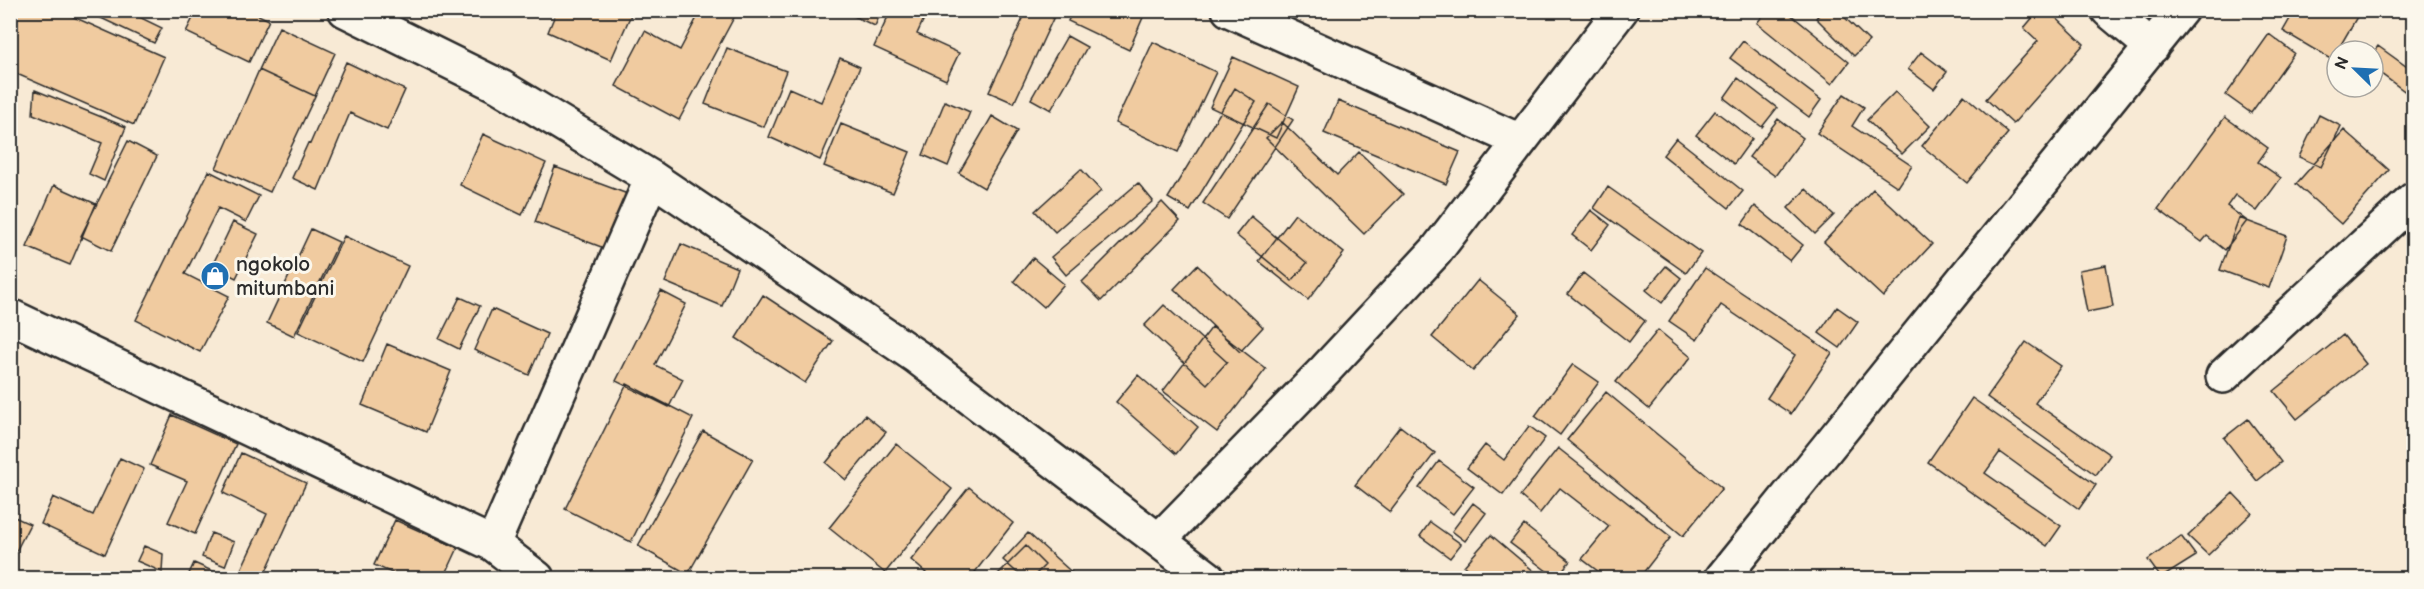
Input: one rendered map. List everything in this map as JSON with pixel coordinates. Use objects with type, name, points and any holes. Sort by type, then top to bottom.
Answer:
[{"type":"street","points":[[345,10],[501,87],[652,178],[917,357],[1159,540],[1203,577]]},
{"type":"street","points":[[1229,10],[1520,141]]},
{"type":"street","points":[[1159,540],[1325,370],[1436,251],[1621,10]]},
{"type":"street","points":[[2108,10],[2152,47]]},
{"type":"street","points":[[1722,579],[2181,10]]},
{"type":"street","points":[[493,544],[652,178]]},
{"type":"street","points":[[2223,376],[2414,199]]},
{"type":"street","points":[[10,316],[493,544],[537,579]]},
{"type":"building","points":[[10,10],[58,10],[164,57],[134,125],[10,71]]},
{"type":"building","points":[[84,10],[125,10],[162,28],[154,43]]},
{"type":"building","points":[[197,10],[248,10],[269,20],[249,62],[186,32]]},
{"type":"building","points":[[557,10],[633,10],[611,60],[548,32]]},
{"type":"building","points":[[701,10],[738,10],[679,120],[616,86],[645,31],[680,50]]},
{"type":"building","points":[[841,10],[882,10],[875,26]]},
{"type":"building","points":[[891,10],[928,10],[917,34],[959,53],[946,80],[874,47]]},
{"type":"building","points":[[1027,10],[1057,10],[1014,103],[989,92]]},
{"type":"building","points":[[1073,10],[1134,10],[1144,15],[1129,50],[1068,21]]},
{"type":"building","points":[[1767,10],[1785,10],[1849,62],[1832,84],[1757,23]]},
{"type":"building","points":[[1823,10],[1837,10],[1869,41],[1854,56],[1816,18]]},
{"type":"building","points":[[2039,10],[2048,10],[2084,44],[2013,124],[1986,99],[2038,41],[2024,28]]},
{"type":"building","points":[[2295,10],[2361,10],[2344,39],[2325,39],[2325,56],[2283,31]]},
{"type":"building","points":[[279,27],[335,53],[315,96],[259,70]]},
{"type":"building","points":[[2269,34],[2294,53],[2251,113],[2226,95]]},
{"type":"building","points":[[1067,36],[1087,47],[1051,110],[1031,99]]},
{"type":"building","points":[[1743,41],[1821,100],[1809,117],[1730,58]]},
{"type":"building","points":[[1153,42],[1216,72],[1178,152],[1115,123]]},
{"type":"building","points":[[727,48],[786,71],[764,127],[705,104]]},
{"type":"building","points":[[2385,51],[2414,72],[2414,98],[2385,77]]},
{"type":"building","points":[[1921,52],[1947,72],[1934,89],[1908,69]]},
{"type":"building","points":[[1233,57],[1299,87],[1276,138],[1210,107]]},
{"type":"building","points":[[840,58],[860,67],[820,160],[769,137],[789,88],[821,102]]},
{"type":"building","points":[[346,62],[405,90],[387,130],[350,113],[318,190],[292,178],[308,143],[310,144]]},
{"type":"building","points":[[259,70],[315,96],[270,192],[216,168]]},
{"type":"building","points":[[1738,78],[1777,108],[1762,127],[1724,98]]},
{"type":"building","points":[[1235,88],[1256,102],[1190,211],[1168,198]]},
{"type":"building","points":[[35,90],[126,127],[104,181],[89,174],[102,143],[33,114]]},
{"type":"building","points":[[1895,92],[1930,126],[1902,154],[1867,120]]},
{"type":"building","points":[[1844,94],[1864,107],[1852,126],[1912,166],[1898,187],[1817,133]]},
{"type":"building","points":[[1964,95],[2008,133],[1967,183],[1922,146]]},
{"type":"building","points":[[945,101],[970,112],[948,166],[923,155]]},
{"type":"building","points":[[1338,101],[1460,152],[1446,184],[1324,133]]},
{"type":"building","points":[[1269,104],[1293,120],[1227,219],[1203,203]]},
{"type":"building","points":[[1715,111],[1752,139],[1734,164],[1696,135]]},
{"type":"building","points":[[2319,115],[2341,126],[2321,167],[2299,157]]},
{"type":"building","points":[[992,116],[1017,131],[984,188],[959,173]]},
{"type":"building","points":[[2225,117],[2268,148],[2258,162],[2281,178],[2257,211],[2235,195],[2227,206],[2247,221],[2225,250],[2207,236],[2202,242],[2158,209]]},
{"type":"building","points":[[1778,119],[1803,138],[1775,176],[1749,157]]},
{"type":"building","points":[[1282,122],[1337,175],[1359,152],[1403,194],[1364,234],[1266,138]]},
{"type":"building","points":[[841,124],[910,152],[893,193],[824,166]]},
{"type":"building","points":[[2344,130],[2389,170],[2341,224],[2296,184]]},
{"type":"building","points":[[483,134],[546,163],[522,215],[460,185]]},
{"type":"building","points":[[1676,138],[1743,191],[1729,208],[1663,155]]},
{"type":"building","points":[[128,141],[157,156],[111,251],[81,236]]},
{"type":"building","points":[[555,167],[633,196],[612,251],[535,222]]},
{"type":"building","points":[[1081,169],[1101,191],[1055,232],[1035,211]]},
{"type":"building","points":[[209,171],[259,196],[246,222],[218,208],[185,274],[229,296],[200,352],[136,320]]},
{"type":"building","points":[[1138,183],[1153,201],[1066,275],[1051,257]]},
{"type":"building","points":[[54,185],[96,204],[70,265],[27,247]]},
{"type":"building","points":[[1608,187],[1701,253],[1686,273],[1594,208]]},
{"type":"building","points":[[1806,189],[1834,215],[1815,234],[1788,208]]},
{"type":"building","points":[[1873,189],[1932,244],[1883,297],[1824,242]]},
{"type":"building","points":[[1162,202],[1180,221],[1101,301],[1082,282]]},
{"type":"building","points":[[1755,206],[1803,245],[1790,261],[1742,224]]},
{"type":"building","points":[[1591,210],[1610,225],[1591,250],[1572,235]]},
{"type":"building","points":[[1295,214],[1344,253],[1308,300],[1259,261]]},
{"type":"building","points":[[1251,216],[1307,263],[1292,281],[1236,235]]},
{"type":"building","points":[[2239,218],[2287,236],[2269,288],[2220,270]]},
{"type":"building","points":[[233,222],[258,234],[236,278],[212,266]]},
{"type":"building","points":[[311,229],[339,242],[294,336],[267,323]]},
{"type":"building","points":[[344,236],[408,266],[363,362],[298,332]]},
{"type":"building","points":[[681,244],[737,268],[722,306],[665,282]]},
{"type":"building","points":[[1033,258],[1064,284],[1044,307],[1014,281]]},
{"type":"building","points":[[1197,265],[1263,327],[1240,352],[1174,289]]},
{"type":"building","points":[[2106,265],[2113,307],[2087,312],[2079,270]]},
{"type":"building","points":[[1666,266],[1681,278],[1662,303],[1646,290]]},
{"type":"building","points":[[1705,268],[1832,353],[1791,414],[1767,398],[1795,355],[1721,305],[1697,340],[1669,321]]},
{"type":"building","points":[[1583,273],[1645,321],[1629,342],[1568,294]]},
{"type":"building","points":[[1478,280],[1520,314],[1473,371],[1432,337]]},
{"type":"building","points":[[661,291],[686,304],[655,365],[683,379],[669,407],[616,381]]},
{"type":"building","points":[[763,295],[833,341],[805,383],[736,338]]},
{"type":"building","points":[[460,297],[480,306],[459,349],[439,339]]},
{"type":"building","points":[[1164,305],[1227,362],[1207,384],[1144,326]]},
{"type":"building","points":[[1837,307],[1858,322],[1840,348],[1819,333]]},
{"type":"building","points":[[492,309],[547,334],[529,375],[474,350]]},
{"type":"building","points":[[1212,327],[1266,369],[1217,432],[1163,391]]},
{"type":"building","points":[[1658,330],[1691,357],[1649,409],[1616,382]]},
{"type":"building","points":[[2343,335],[2366,364],[2297,419],[2274,391]]},
{"type":"building","points":[[2026,342],[2061,366],[2035,403],[2110,455],[2096,475],[1987,397]]},
{"type":"building","points":[[387,344],[451,371],[426,432],[362,405]]},
{"type":"building","points":[[1573,364],[1599,382],[1560,435],[1535,416]]},
{"type":"building","points":[[1138,375],[1198,427],[1176,454],[1116,402]]},
{"type":"building","points":[[627,384],[693,418],[631,542],[565,509]]},
{"type":"building","points":[[1606,392],[1722,488],[1683,536],[1567,440]]},
{"type":"building","points":[[1972,398],[2096,485],[2079,509],[2000,452],[1985,473],[2061,526],[2047,546],[1928,462]]},
{"type":"building","points":[[172,415],[236,444],[195,534],[168,522],[187,481],[150,465]]},
{"type":"building","points":[[865,415],[886,432],[846,480],[826,463]]},
{"type":"building","points":[[2248,419],[2281,462],[2257,481],[2224,438]]},
{"type":"building","points":[[1400,426],[1435,453],[1390,512],[1355,485]]},
{"type":"building","points":[[1529,426],[1545,438],[1503,495],[1467,468],[1485,445],[1504,460]]},
{"type":"building","points":[[703,431],[753,459],[688,574],[638,546]]},
{"type":"building","points":[[896,444],[952,489],[885,573],[829,528]]},
{"type":"building","points":[[1558,448],[1671,537],[1639,578],[1607,578],[1582,559],[1609,526],[1560,488],[1540,513],[1520,496]]},
{"type":"building","points":[[241,453],[306,483],[263,578],[237,578],[267,514],[223,493]]},
{"type":"building","points":[[120,458],[144,469],[105,554],[41,524],[53,497],[93,515]]},
{"type":"building","points":[[1439,461],[1474,487],[1453,514],[1419,488]]},
{"type":"building","points":[[969,487],[1013,523],[975,572],[984,578],[921,578],[926,573],[911,560]]},
{"type":"building","points":[[2233,493],[2252,513],[2208,555],[2188,536]]},
{"type":"building","points":[[1473,503],[1486,513],[1465,541],[1452,531]]},
{"type":"building","points":[[10,515],[30,524],[10,563]]},
{"type":"building","points":[[395,520],[458,548],[444,578],[403,578],[374,565]]},
{"type":"building","points":[[1430,522],[1461,544],[1450,558],[1420,536]]},
{"type":"building","points":[[1524,525],[1570,561],[1556,578],[1510,543]]},
{"type":"building","points":[[211,533],[234,542],[225,566],[202,557]]},
{"type":"building","points":[[1028,533],[1078,578],[1023,578],[1003,560]]},
{"type":"building","points":[[1491,535],[1542,578],[1479,578],[1464,566]]},
{"type":"building","points":[[2181,536],[2196,556],[2161,578],[2148,560]]},
{"type":"building","points":[[144,546],[163,554],[162,572],[137,561]]},
{"type":"building","points":[[1026,546],[1045,565],[1032,578],[994,578]]},
{"type":"building","points":[[194,563],[228,578],[187,578]]},
{"type":"place","name":"ngokolo mitumbani","points":[[215,276]]}]
